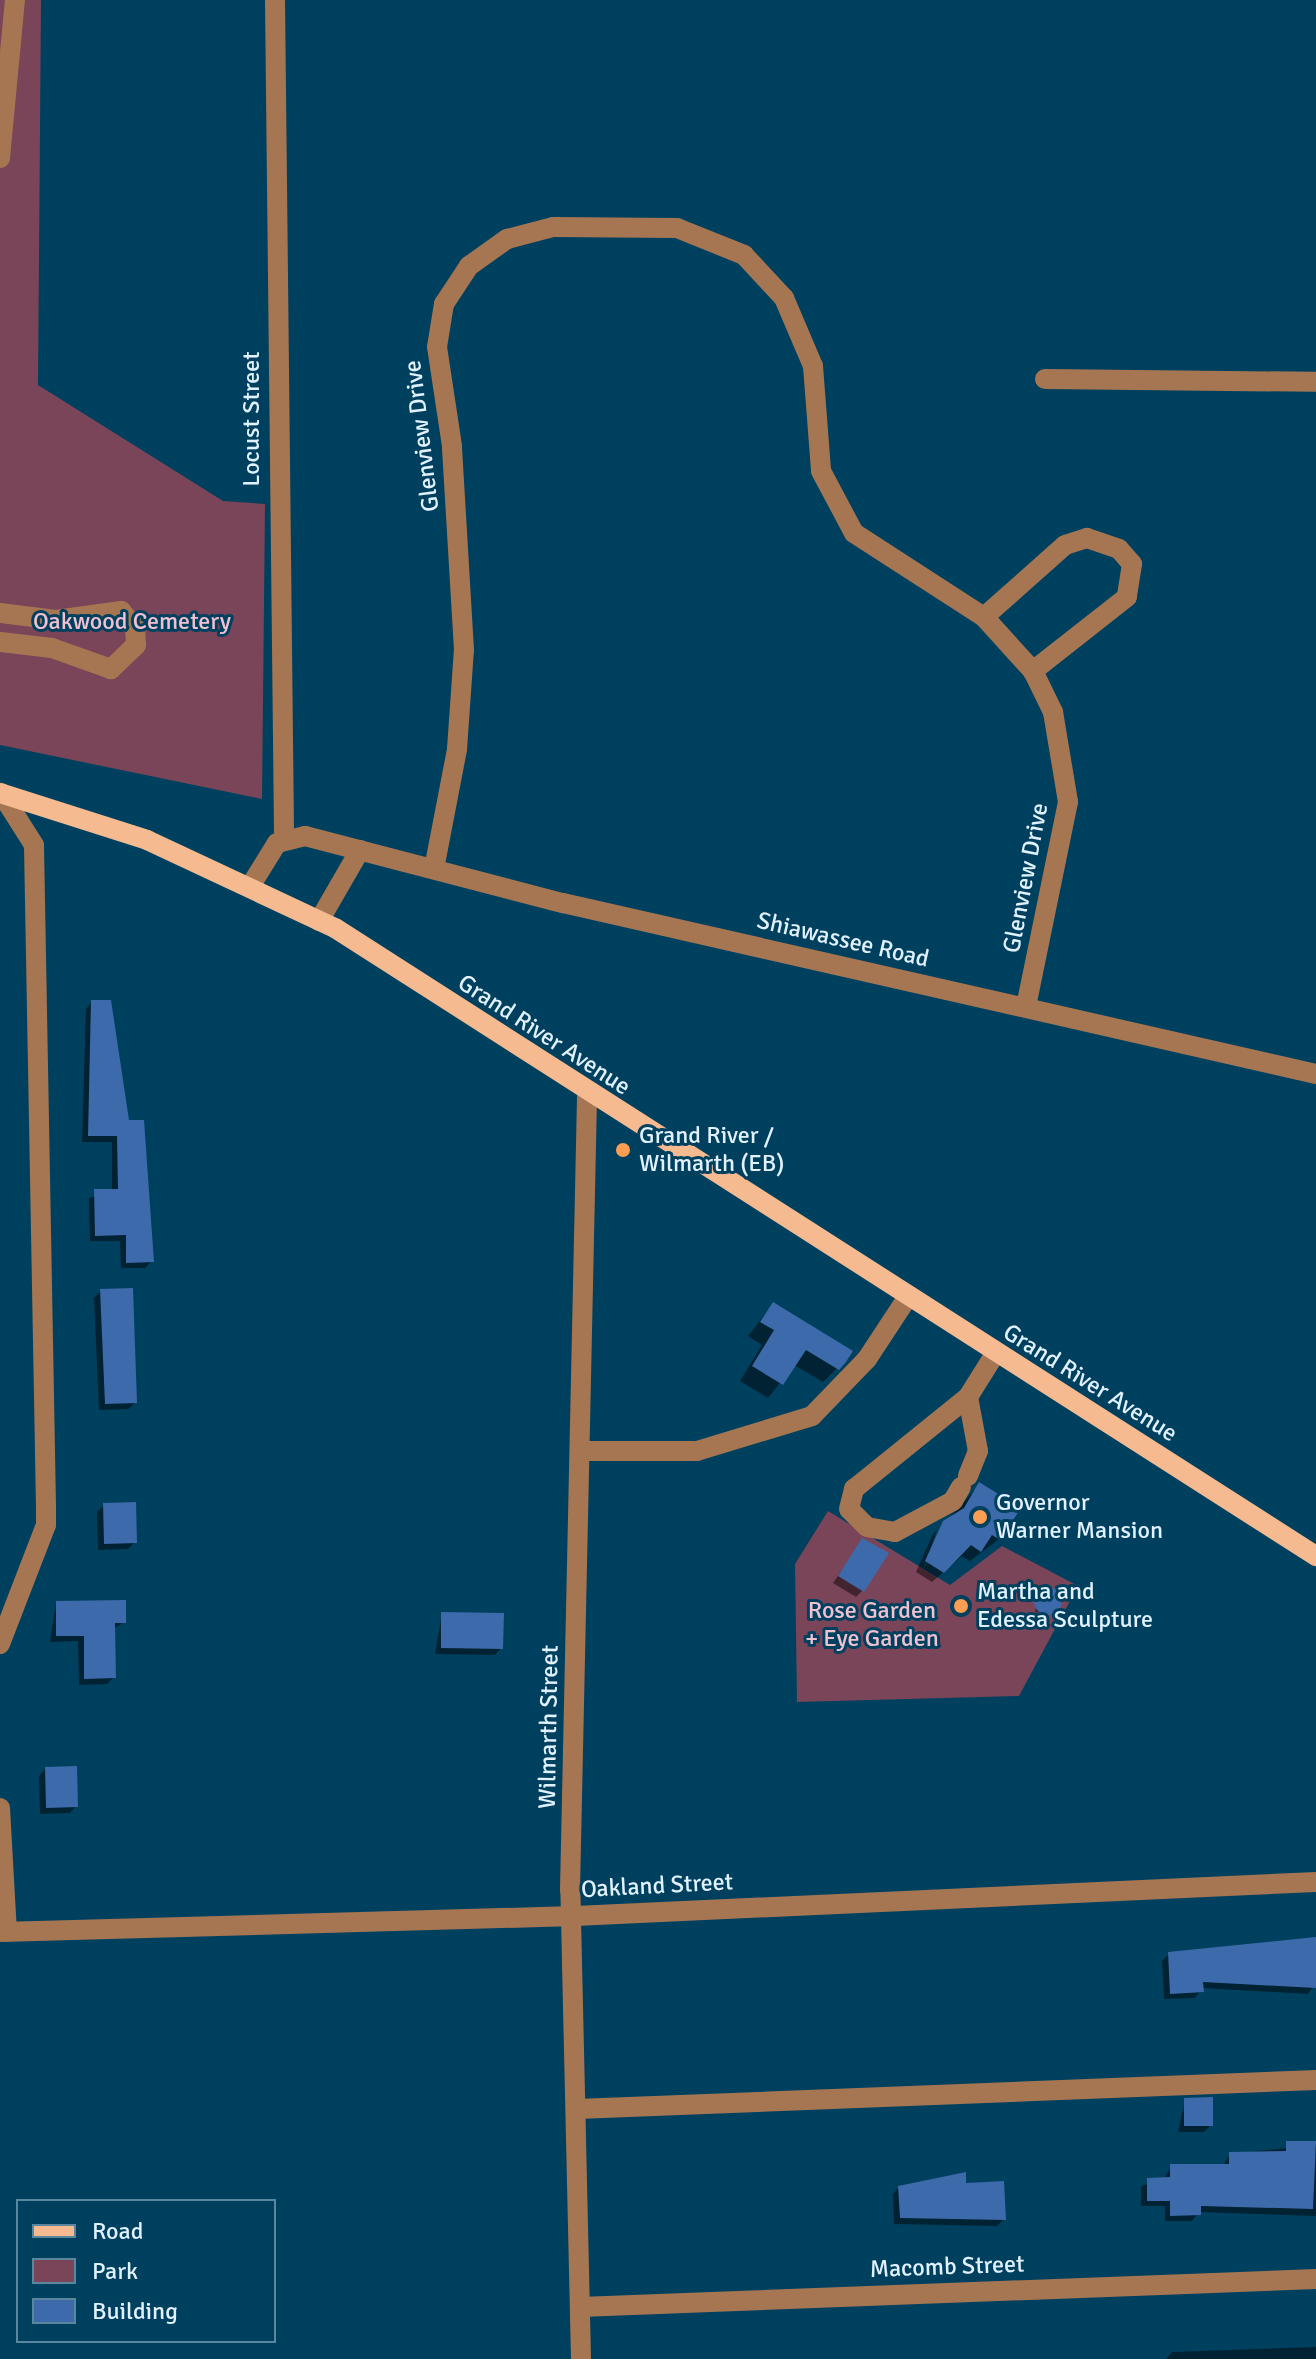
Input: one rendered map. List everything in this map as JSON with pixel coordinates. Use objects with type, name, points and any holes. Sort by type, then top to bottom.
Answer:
[{"type":"main road","name":"Grand River Avenue","points":[[0,793],[147,840],[251,885],[319,921],[587,1096],[1316,1556]]},
{"type":"street","points":[[0,158],[15,0]]},
{"type":"street","name":"Locust Street","points":[[275,0],[284,837]]},
{"type":"street","name":"Glenview Drive","points":[[434,869],[457,749],[464,650],[452,446],[437,347],[444,304],[469,266],[507,239],[553,227],[677,228],[744,255],[784,298],[807,338],[821,471],[832,502],[854,533],[888,559],[984,617],[1033,671],[1053,712],[1068,802],[1026,1007]]},
{"type":"street","points":[[1045,379],[1316,382]]},
{"type":"street","points":[[984,617],[1065,545],[1087,538],[1119,549],[1132,564],[1127,597],[1033,671]]},
{"type":"street","points":[[0,613],[56,620],[121,611],[135,627],[136,645],[111,669],[52,648],[0,642]]},
{"type":"street","points":[[0,793],[34,845],[46,1525],[0,1644]]},
{"type":"street","points":[[251,885],[284,837]]},
{"type":"street","name":"Shiawassee Road","points":[[284,837],[360,850],[1316,1074]]},
{"type":"street","points":[[319,921],[360,850]]},
{"type":"street","name":"Wilmarth Street","points":[[581,2359],[575,1916],[587,1096]]},
{"type":"street","points":[[581,1451],[697,1451],[812,1416],[867,1359],[907,1298]]},
{"type":"street","points":[[968,1397],[978,1451],[953,1501],[895,1532],[867,1527],[849,1509],[854,1489],[968,1397],[995,1354]]},
{"type":"street","points":[[0,1808],[3,1932]]},
{"type":"street","name":"Oakland Street","points":[[3,1932],[575,1916],[1316,1882]]},
{"type":"street","points":[[577,2109],[1316,2080]]},
{"type":"street","name":"Macomb Street","points":[[580,2307],[1316,2279]]},
{"type":"green space","name":"Oakwood Cemetery","points":[[0,0],[41,0],[38,385],[223,501],[265,504],[262,799],[0,745]]},
{"type":"green space","name":"Rose Garden + Eye Garden","points":[[828,1511],[950,1585],[1002,1546],[1078,1586],[1019,1696],[797,1702],[795,1564]]},
{"type":"building","points":[[91,1000],[111,1000],[129,1120],[144,1120],[154,1262],[126,1263],[126,1235],[95,1236],[94,1189],[118,1189],[117,1136],[88,1136]]},
{"type":"building","points":[[133,1288],[137,1403],[105,1404],[100,1289]]},
{"type":"building","points":[[773,1302],[853,1351],[839,1370],[806,1350],[783,1385],[752,1366],[774,1330],[760,1322]]},
{"type":"building","name":"Governor Warner Mansion","points":[[979,1482],[1021,1508],[1000,1540],[992,1535],[981,1552],[971,1545],[944,1573],[925,1561],[943,1521],[964,1508]]},
{"type":"building","points":[[136,1502],[137,1543],[104,1544],[103,1503]]},
{"type":"building","points":[[862,1538],[889,1553],[864,1592],[838,1576]]},
{"type":"building","points":[[1048,1587],[1058,1591],[1062,1601],[1058,1611],[1048,1615],[1038,1611],[1034,1601],[1038,1591]]},
{"type":"building","points":[[126,1600],[126,1623],[115,1623],[116,1678],[84,1679],[84,1636],[56,1636],[56,1601]]},
{"type":"building","points":[[441,1612],[504,1613],[503,1649],[441,1648]]},
{"type":"building","points":[[77,1766],[78,1807],[46,1808],[45,1767]]},
{"type":"building","points":[[1316,1937],[1316,1988],[1203,1982],[1204,1992],[1170,1994],[1168,1952]]},
{"type":"building","points":[[1213,2097],[1213,2126],[1184,2126],[1184,2098]]},
{"type":"building","points":[[1286,2141],[1316,2141],[1313,2209],[1201,2206],[1201,2215],[1170,2216],[1170,2201],[1147,2201],[1147,2178],[1170,2177],[1170,2164],[1229,2164],[1229,2152],[1286,2151]]},
{"type":"building","points":[[966,2172],[966,2183],[1004,2181],[1006,2220],[900,2218],[898,2186]]},
{"type":"place","name":"Grand River / Wilmarth (EB)","points":[[623,1150]]},
{"type":"place","name":"Governor Warner Mansion","points":[[980,1517]]},
{"type":"place","name":"Martha and Edessa Sculpture","points":[[961,1606]]}]
